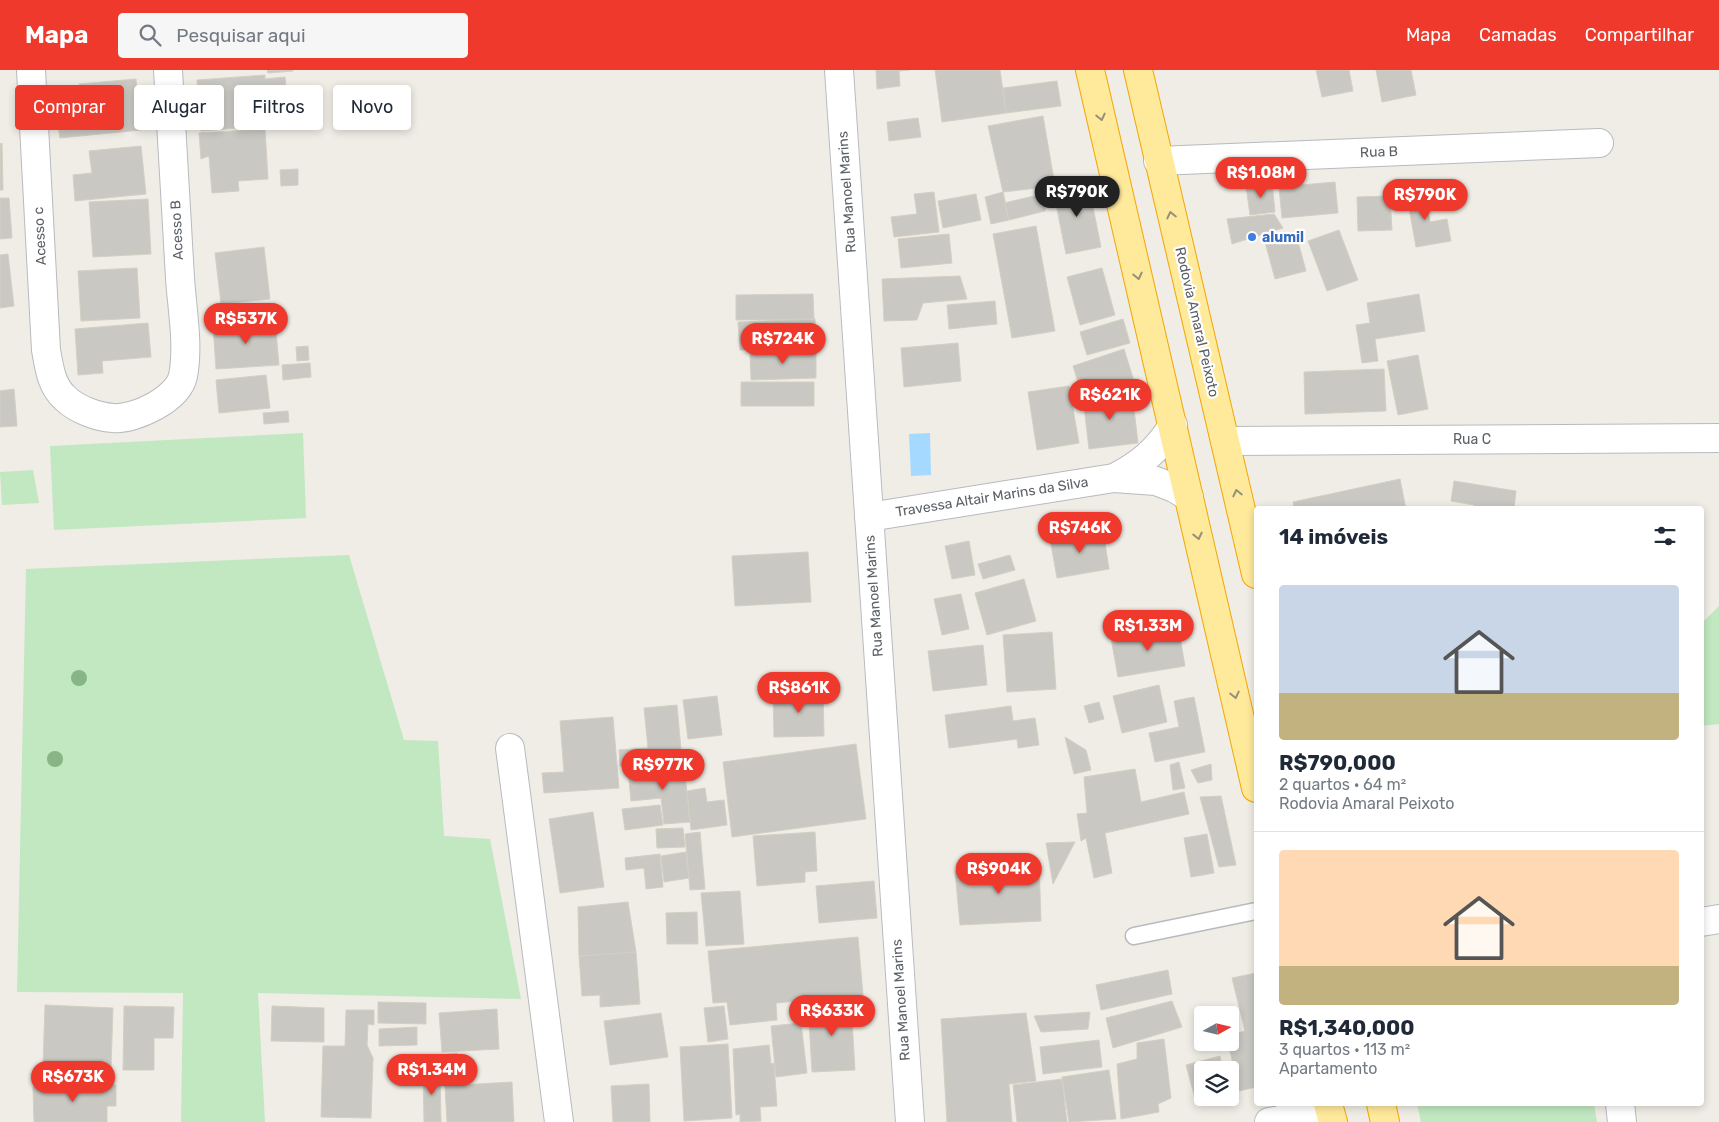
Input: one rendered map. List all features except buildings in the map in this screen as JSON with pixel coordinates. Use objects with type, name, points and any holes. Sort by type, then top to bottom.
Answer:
[{"type":"highway","points":[[1090,70],[1254,779]]},
{"type":"highway","name":"Rodovia Amaral Peixoto","points":[[1138,70],[1254,565]]},
{"type":"highway","points":[[1381,1106],[1385,1122]]},
{"type":"street","name":"Acesso c","points":[[31,70],[46,350],[52,380],[64,398],[91,414],[114,419],[137,414],[162,403],[178,389]]},
{"type":"street","name":"Acesso B","points":[[168,70],[183,326],[184,360],[178,389]]},
{"type":"street","name":"Rua Manoel Marins","points":[[840,70],[910,1122]]},
{"type":"street","name":"Rua B","points":[[1158,160],[1599,143]]},
{"type":"street","name":"Travessa Altair Marins da Silva","points":[[1114,478],[1133,469],[1149,456],[1162,442],[1173,425]]},
{"type":"street","name":"Rua C","points":[[1225,441],[1719,438]]},
{"type":"street","name":"Travessa Altair Marins da Silva","points":[[869,517],[1114,478],[1156,481],[1190,497]]},
{"type":"street","points":[[510,748],[558,1122]]},
{"type":"street","points":[[1704,922],[1719,919]]},
{"type":"street","points":[[1620,1106],[1622,1122]]},
{"type":"street","points":[[1277,1121],[1322,1112]]},
{"type":"lane","points":[[1134,936],[1254,911]]},
{"type":"green space","points":[[303,433],[306,518],[54,530],[50,446]]},
{"type":"green space","points":[[33,470],[39,503],[2,505],[0,472]]},
{"type":"green space","points":[[349,555],[404,740],[438,741],[444,836],[490,839],[521,999],[258,993],[265,1122],[181,1122],[183,993],[17,992],[26,569]]},
{"type":"green space","points":[[1719,606],[1719,724],[1704,726],[1704,621]]},
{"type":"green space","points":[[1417,1106],[1594,1106],[1597,1122],[1421,1122]]},
{"type":"water","points":[[930,433],[931,475],[911,476],[909,434]]},
{"type":"place","name":"alumil","points":[[1252,237]]}]
